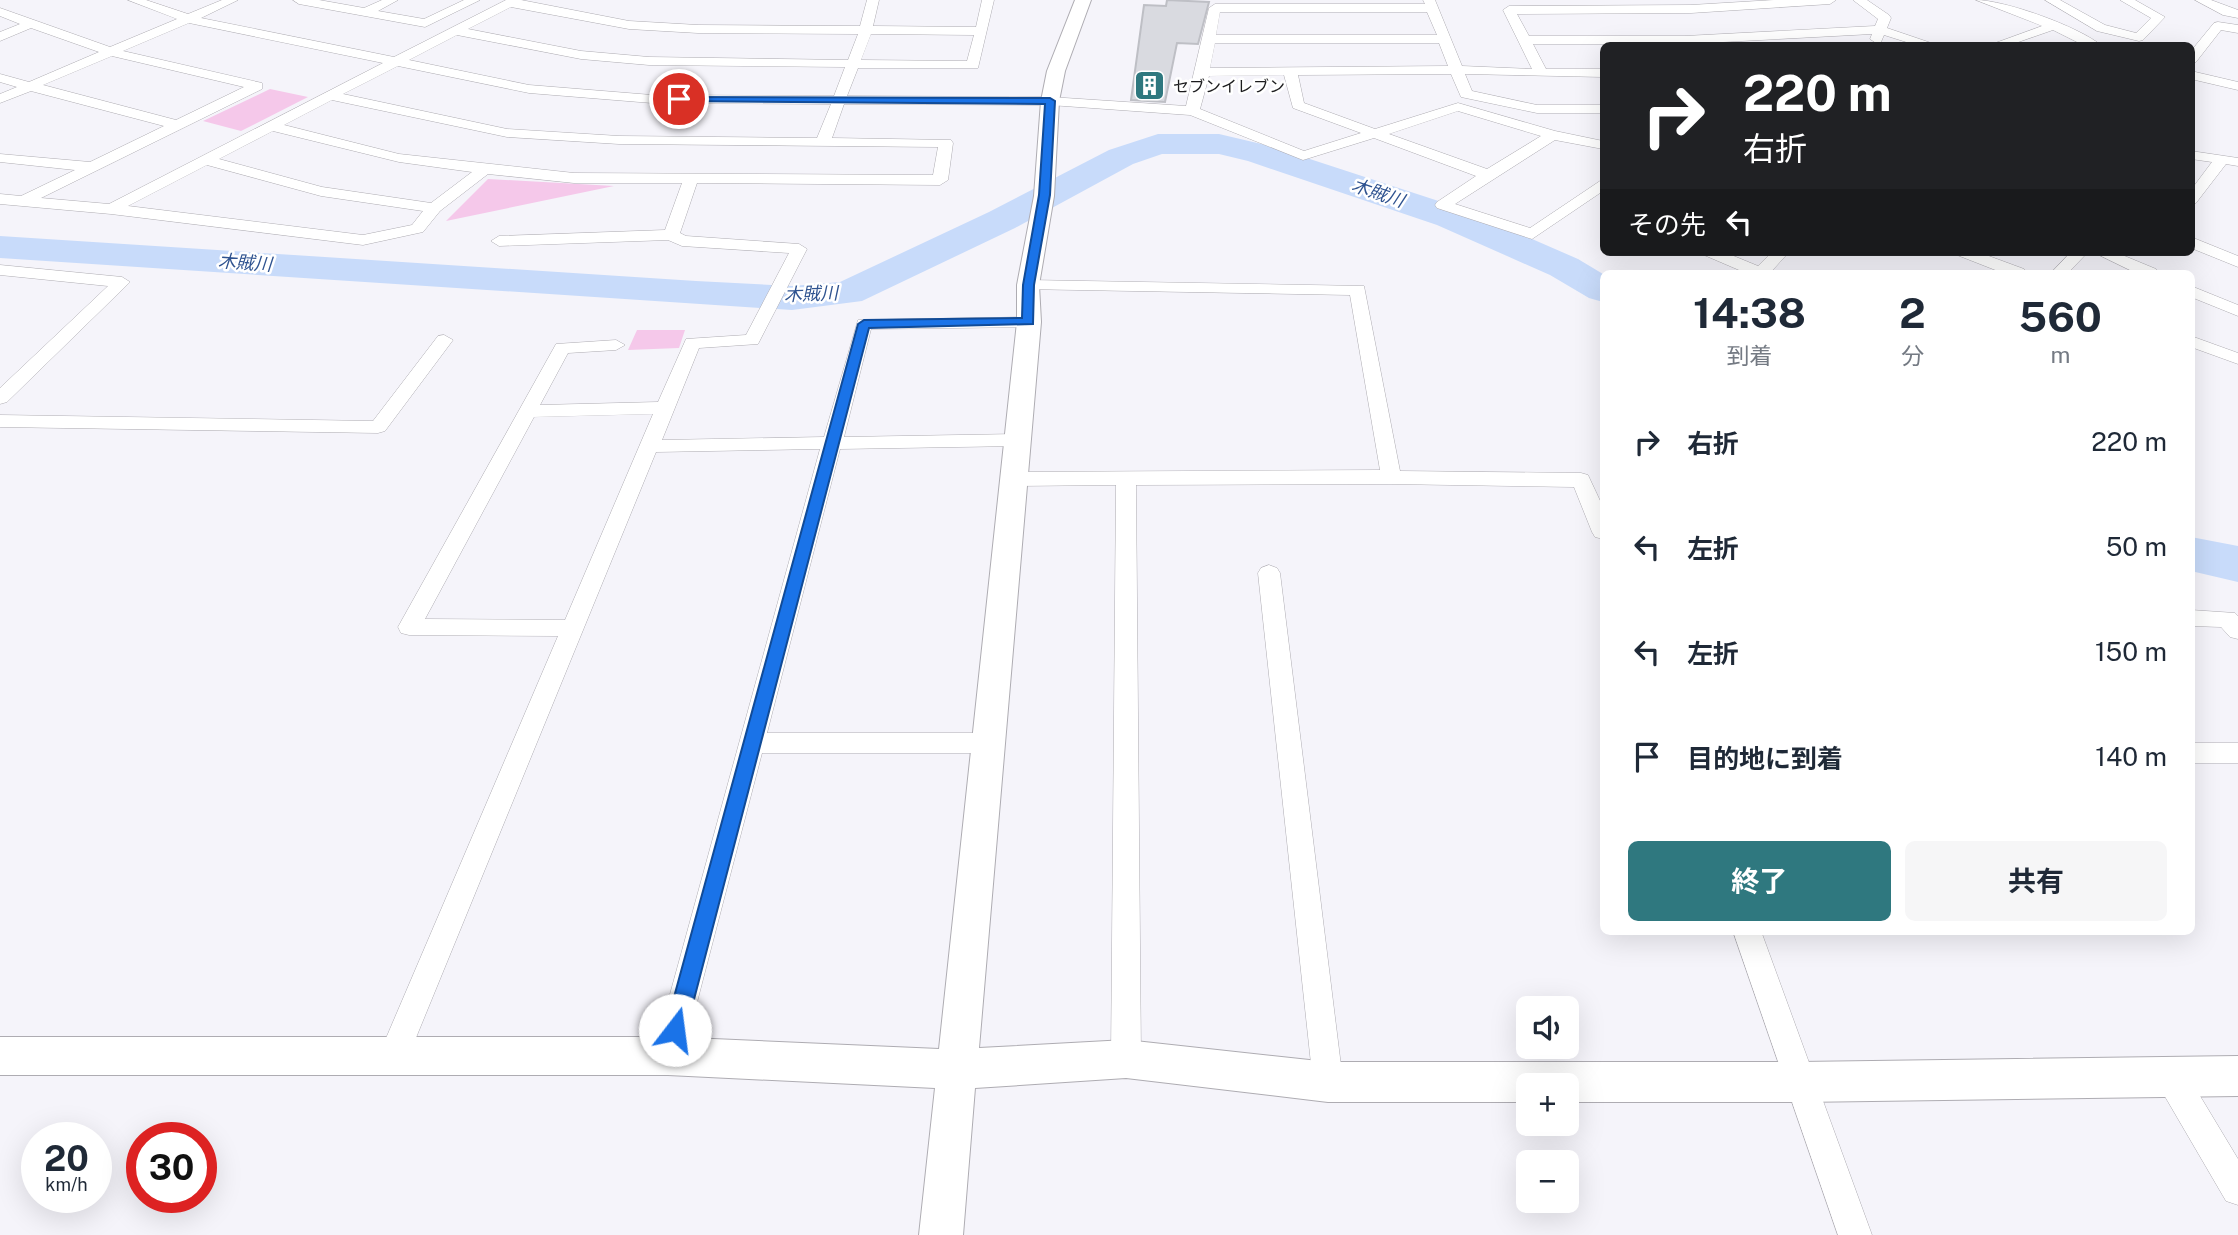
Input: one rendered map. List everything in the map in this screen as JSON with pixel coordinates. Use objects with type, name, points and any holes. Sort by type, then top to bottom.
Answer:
[{"type":"street","points":[[134,0],[189,19],[395,63],[529,89],[588,95],[652,99],[1050,101],[1192,111],[1303,156],[1458,107],[1553,135],[1600,144]]},
{"type":"street","points":[[0,99],[232,0]]},
{"type":"street","points":[[365,12],[392,0]]},
{"type":"street","points":[[307,1],[425,23],[474,0]]},
{"type":"street","points":[[822,142],[865,32],[873,0]]},
{"type":"street","points":[[456,31],[581,55],[649,61],[973,65],[988,0]]},
{"type":"street","points":[[941,1235],[1014,479],[1028,322],[1028,285],[1044,195],[1050,101],[1056,71],[1083,0]]},
{"type":"street","points":[[1541,73],[1509,10],[1830,0]]},
{"type":"street","points":[[1859,0],[1885,18],[1875,42]]},
{"type":"street","points":[[1982,0],[2054,26],[2088,42]]},
{"type":"street","points":[[2050,0],[2101,28],[2139,37],[2159,17],[2126,0]]},
{"type":"street","points":[[2200,0],[2238,14]]},
{"type":"street","points":[[111,208],[512,2],[629,24],[698,29],[981,31]]},
{"type":"street","points":[[1192,111],[1203,72],[1215,8],[1431,4],[1454,70],[1466,94],[1537,109],[1600,109]]},
{"type":"street","points":[[0,12],[111,52],[257,86],[23,201]]},
{"type":"street","points":[[0,37],[31,24]]},
{"type":"street","points":[[2005,42],[2054,26]]},
{"type":"street","points":[[2195,54],[2218,26],[2238,29]]},
{"type":"street","points":[[1524,40],[1685,40],[1880,30],[1920,42]]},
{"type":"street","points":[[1209,38],[1443,39]]},
{"type":"street","points":[[1203,72],[1454,70],[1600,73]]},
{"type":"street","points":[[1290,71],[1298,105],[1488,175]]},
{"type":"street","points":[[2195,76],[2238,86]]},
{"type":"street","points":[[0,78],[177,125]]},
{"type":"street","points":[[272,127],[399,158],[574,178],[940,180],[946,143],[619,141],[507,133],[331,96]]},
{"type":"street","points":[[1553,135],[1443,205],[1532,234],[1600,186]]},
{"type":"street","points":[[2195,156],[2230,161]]},
{"type":"street","points":[[0,158],[91,167]]},
{"type":"street","points":[[206,160],[321,191],[434,208]]},
{"type":"street","points":[[2195,196],[2230,161]]},
{"type":"street","points":[[0,200],[111,208],[363,240],[416,229],[434,208],[485,169]]},
{"type":"street","points":[[671,235],[691,178]]},
{"type":"street","points":[[1583,198],[1600,206]]},
{"type":"street","points":[[393,1057],[692,343],[752,340],[799,249],[682,241],[671,235],[499,241]]},
{"type":"street","points":[[2195,244],[2238,262]]},
{"type":"street","points":[[1720,256],[1754,270]]},
{"type":"street","points":[[1764,270],[1777,256]]},
{"type":"street","points":[[1973,256],[2010,270]]},
{"type":"street","points":[[2062,270],[2076,256]]},
{"type":"street","points":[[2110,256],[2143,270]]},
{"type":"street","points":[[0,270],[122,282],[4,391]]},
{"type":"street","points":[[1028,285],[1358,290],[1391,477]]},
{"type":"street","points":[[2195,293],[2238,311]]},
{"type":"street","points":[[668,1056],[864,324],[1028,322]]},
{"type":"street","points":[[0,421],[378,427],[444,340]]},
{"type":"street","points":[[2195,343],[2238,359]]},
{"type":"street","points":[[572,628],[409,627],[562,348],[616,345]]},
{"type":"street","points":[[527,411],[664,408]]},
{"type":"street","points":[[649,446],[1017,440]]},
{"type":"street","points":[[1014,479],[1391,477],[1581,480],[1600,525]]},
{"type":"street","points":[[1126,478],[1126,1059]]},
{"type":"street","points":[[1269,573],[1328,1082]]},
{"type":"street","points":[[2195,618],[2227,619],[2238,631]]},
{"type":"street","points":[[752,743],[989,743]]},
{"type":"street","points":[[2195,753],[2238,753]]},
{"type":"street","points":[[1748,935],[1855,1235]]},
{"type":"street","points":[[0,1056],[668,1056],[958,1069],[1126,1059],[1328,1082],[1800,1083],[2238,1076]]},
{"type":"street","points":[[2171,1077],[2238,1189]]},
{"type":"shaded area","points":[[270,89],[308,97],[241,131],[203,121]]},
{"type":"shaded area","points":[[488,179],[614,186],[446,221]]},
{"type":"shaded area","points":[[637,330],[685,330],[679,348],[628,350]]},
{"type":"building","points":[[1167,0],[1209,2],[1198,44],[1177,43],[1165,102],[1131,100],[1144,5],[1166,6]]},
{"type":"waterway","name":"木賊川","points":[[0,247],[792,298],[848,293],[1002,220],[1121,157],[1158,144],[1219,144],[1258,153],[1450,217],[1564,267],[1600,288]]},
{"type":"waterway","name":"木賊川","points":[[2195,555],[2238,564]]},
{"type":"place","name":"セブンイレブン","points":[[1150,86]]},
{"type":"route","points":[[675,1030],[864,324],[1028,322],[1028,285],[1044,195],[1050,141],[1050,101],[679,99]]}]
